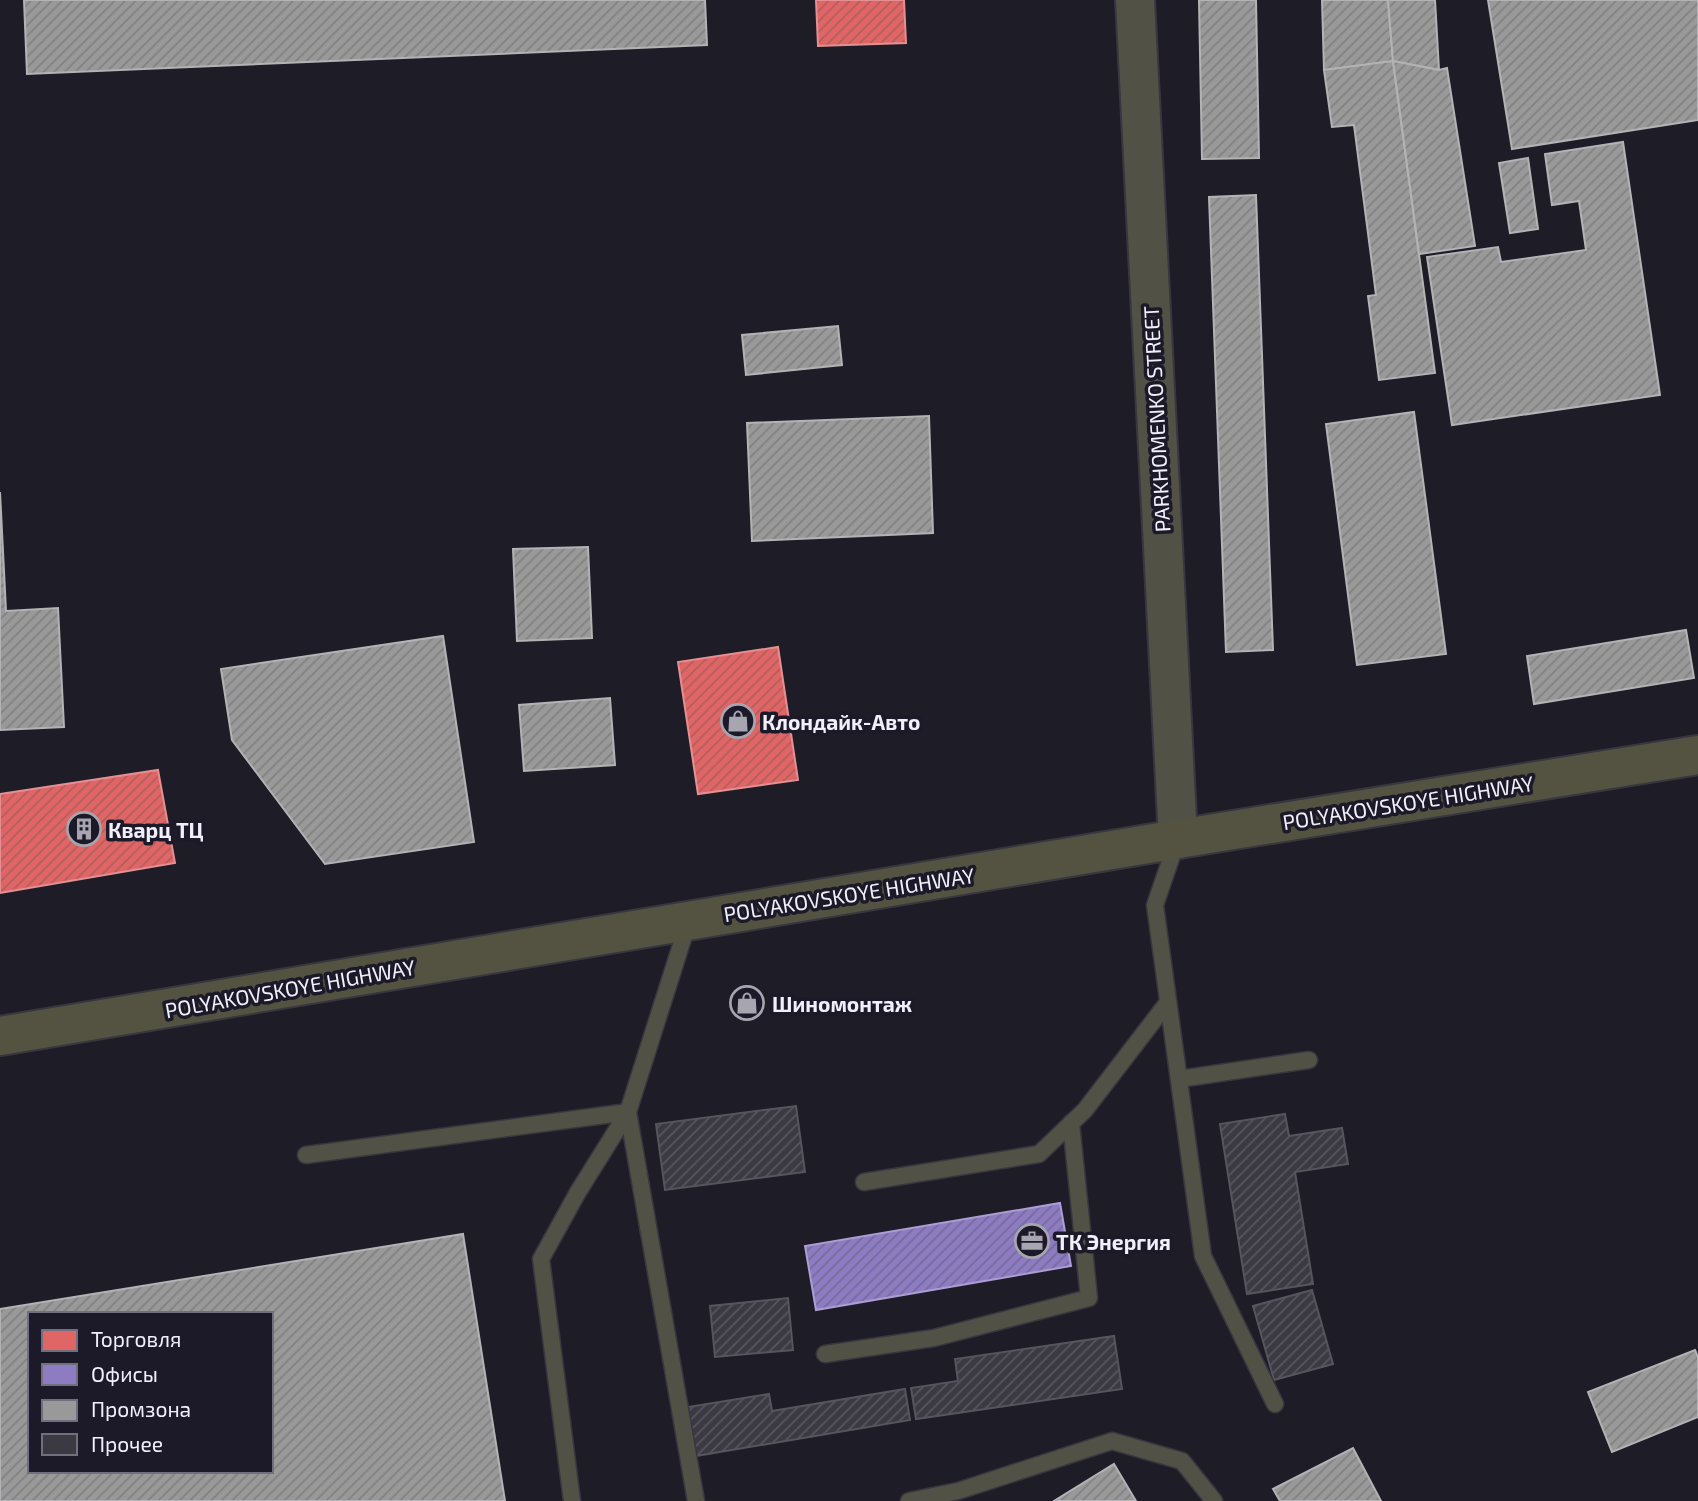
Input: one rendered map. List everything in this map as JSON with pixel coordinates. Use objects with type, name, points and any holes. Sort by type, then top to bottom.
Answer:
[{"type":"main road","name":"POLYAKOVSKOYE HIGHWAY","points":[[0,1036],[1698,755]]},
{"type":"street","name":"PARKHOMENKO STREET","points":[[1135,0],[1178,839]]},
{"type":"lane","points":[[1178,839],[1155,905],[1203,1256],[1275,1404]]},
{"type":"lane","points":[[572,1501],[541,1259],[578,1192],[628,1112],[689,921]]},
{"type":"lane","points":[[864,1182],[1039,1154],[1085,1110],[1168,1002]]},
{"type":"lane","points":[[1179,1079],[1309,1059]]},
{"type":"lane","points":[[306,1156],[628,1112]]},
{"type":"lane","points":[[628,1112],[696,1501]]},
{"type":"lane","points":[[825,1354],[934,1338],[1089,1298],[1071,1123]]},
{"type":"lane","points":[[909,1501],[958,1492],[1112,1441],[1182,1461],[1214,1501]]},
{"type":"building: Торговля","points":[[816,0],[904,0],[906,43],[818,46]]},
{"type":"building: Торговля","name":"Клондайк-Авто","points":[[778,647],[798,780],[698,794],[678,662]]},
{"type":"building: Торговля","name":"Кварц ТЦ","points":[[158,770],[175,863],[0,893],[0,794]]},
{"type":"building: Офисы","points":[[1060,1203],[1071,1266],[816,1310],[805,1246]]},
{"type":"building: Промзона","points":[[24,0],[705,0],[707,45],[27,74]]},
{"type":"building: Промзона","points":[[1199,0],[1256,0],[1259,158],[1202,159]]},
{"type":"building: Промзона","points":[[1322,0],[1388,0],[1393,61],[1324,70]]},
{"type":"building: Промзона","points":[[1388,0],[1435,0],[1439,70],[1393,61]]},
{"type":"building: Промзона","points":[[1488,0],[1698,0],[1698,120],[1512,149]]},
{"type":"building: Промзона","points":[[1393,61],[1435,373],[1379,380],[1368,296],[1376,295],[1354,125],[1332,127],[1324,70]]},
{"type":"building: Промзона","points":[[1393,61],[1439,70],[1447,68],[1475,246],[1419,254]]},
{"type":"building: Промзона","points":[[1623,142],[1660,395],[1452,425],[1427,257],[1498,247],[1501,262],[1586,250],[1579,201],[1552,205],[1545,154]]},
{"type":"building: Промзона","points":[[1528,158],[1538,229],[1510,233],[1499,163]]},
{"type":"building: Промзона","points":[[1256,195],[1273,650],[1226,652],[1209,197]]},
{"type":"building: Промзона","points":[[838,326],[842,365],[746,375],[742,335]]},
{"type":"building: Промзона","points":[[1414,412],[1446,654],[1357,665],[1326,424]]},
{"type":"building: Промзона","points":[[929,416],[933,533],[752,541],[747,423]]},
{"type":"building: Промзона","points":[[0,492],[6,611],[58,608],[64,727],[0,730]]},
{"type":"building: Промзона","points":[[588,547],[592,638],[517,641],[513,549]]},
{"type":"building: Промзона","points":[[1686,630],[1694,678],[1534,704],[1527,656]]},
{"type":"building: Промзона","points":[[443,636],[474,842],[325,864],[232,740],[221,669]]},
{"type":"building: Промзона","points":[[610,698],[615,765],[524,771],[519,705]]},
{"type":"building: Промзона","points":[[463,1234],[505,1501],[0,1501],[0,1309]]},
{"type":"building: Промзона","points":[[1695,1350],[1698,1357],[1698,1417],[1612,1452],[1588,1392]]},
{"type":"building: Промзона","points":[[1353,1448],[1381,1501],[1280,1501],[1273,1489]]},
{"type":"building: Промзона","points":[[1114,1464],[1136,1501],[1054,1501]]},
{"type":"building: Прочее","points":[[796,1106],[805,1172],[665,1190],[656,1124]]},
{"type":"building: Прочее","points":[[1285,1114],[1289,1136],[1342,1128],[1348,1164],[1295,1172],[1313,1284],[1247,1294],[1220,1124]]},
{"type":"building: Прочее","points":[[1312,1290],[1333,1364],[1274,1380],[1253,1306]]},
{"type":"building: Прочее","points":[[788,1298],[793,1350],[715,1357],[710,1306]]},
{"type":"building: Прочее","points":[[1114,1336],[1122,1389],[916,1419],[911,1388],[958,1381],[955,1359]]},
{"type":"building: Прочее","points":[[905,1389],[910,1420],[696,1456],[688,1407],[769,1394],[772,1411]]},
{"type":"place","name":"Клондайк-Авто","points":[[738,721]]},
{"type":"place","name":"Кварц ТЦ","points":[[84,829]]},
{"type":"place","name":"Шиномонтаж","points":[[747,1003]]},
{"type":"place","name":"ТК Энергия","points":[[1032,1241]]}]
